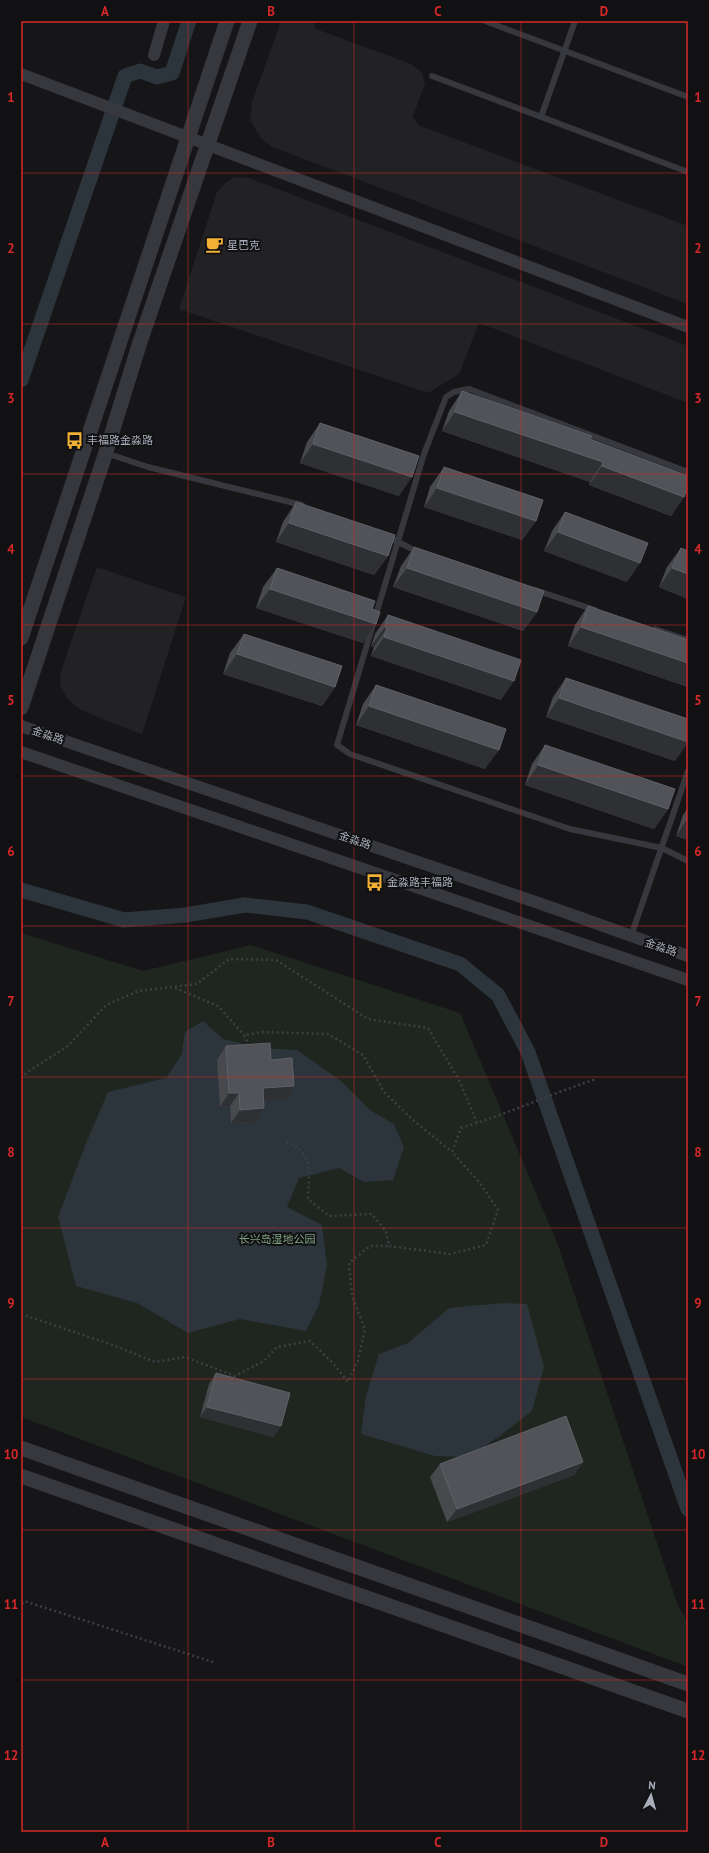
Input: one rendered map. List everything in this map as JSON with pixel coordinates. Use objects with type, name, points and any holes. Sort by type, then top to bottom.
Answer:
[{"type":"street","points":[[154,54],[164,21]]},
{"type":"street","points":[[21,638],[227,21]]},
{"type":"street","points":[[21,708],[106,452],[140,342],[250,21]]},
{"type":"street","points":[[21,74],[188,136],[688,327]]},
{"type":"street","name":"金淼路","points":[[21,726],[542,904],[688,956]]},
{"type":"street","name":"金淼路","points":[[21,752],[688,980]]},
{"type":"street","points":[[21,1448],[688,1684]]},
{"type":"street","points":[[21,1476],[688,1711]]},
{"type":"lane","points":[[485,21],[688,97]]},
{"type":"lane","points":[[541,117],[575,21]]},
{"type":"lane","points":[[432,76],[688,172]]},
{"type":"lane","points":[[688,472],[468,389],[454,392],[446,397],[424,454],[337,745],[350,754],[570,829],[662,848],[688,861]]},
{"type":"lane","points":[[106,452],[148,467],[308,508]]},
{"type":"lane","points":[[385,535],[425,554]]},
{"type":"lane","points":[[530,588],[605,613]]},
{"type":"lane","points":[[650,627],[688,640]]},
{"type":"lane","points":[[631,936],[688,771]]},
{"type":"path","points":[[21,1078],[29,1071],[68,1046],[106,1005],[138,991],[174,988],[197,984],[229,959],[276,960],[368,1019],[428,1028],[460,1082],[477,1123]]},
{"type":"path","points":[[174,988],[218,1006],[244,1035],[251,1052]]},
{"type":"path","points":[[21,1314],[110,1344],[154,1362],[185,1357],[235,1376],[264,1361],[277,1347],[310,1341],[332,1362],[348,1382],[358,1360],[365,1329],[352,1296],[349,1263],[370,1246],[389,1246],[450,1254],[486,1245],[498,1210],[480,1183],[452,1152],[413,1120],[384,1092],[364,1055],[328,1034],[262,1032],[244,1035]]},
{"type":"path","points":[[452,1152],[461,1128],[556,1092],[596,1079]]},
{"type":"path","points":[[286,1142],[297,1146],[307,1158],[308,1199],[329,1216],[372,1214],[386,1231],[389,1246]]},
{"type":"path","points":[[21,1609],[22,1601],[216,1663]]},
{"type":"shaded area","points":[[281,21],[314,21],[316,29],[411,64],[422,73],[425,84],[413,116],[418,125],[688,226],[688,304],[272,147],[261,138],[250,120],[252,102]]},
{"type":"shaded area","points":[[235,177],[249,178],[688,346],[688,403],[479,323],[459,374],[428,393],[179,309],[217,192],[226,182]]},
{"type":"shaded area","points":[[97,567],[186,597],[142,734],[104,720],[78,708],[67,698],[60,686],[61,671]]},
{"type":"shaded area","points":[[203,1021],[223,1039],[261,1048],[297,1050],[341,1081],[370,1110],[394,1124],[404,1147],[393,1180],[364,1182],[339,1168],[299,1178],[287,1207],[322,1225],[327,1265],[319,1305],[306,1331],[240,1319],[188,1333],[137,1303],[76,1286],[58,1217],[87,1141],[108,1092],[166,1078],[182,1054],[185,1032]]},
{"type":"shaded area","points":[[503,1303],[527,1304],[544,1367],[532,1411],[469,1457],[435,1456],[361,1434],[366,1396],[379,1354],[408,1343],[449,1308]]},
{"type":"green space","name":"长兴岛湿地公园","points":[[21,933],[143,971],[251,945],[460,1013],[558,1245],[677,1603],[688,1623],[688,1667],[21,1417]]},
{"type":"building","points":[[462,391],[592,436],[590,439],[688,476],[688,487],[684,497],[602,466],[603,462],[455,412]]},
{"type":"building","points":[[320,423],[419,456],[412,477],[313,444]]},
{"type":"building","points":[[444,467],[543,500],[536,521],[437,488]]},
{"type":"building","points":[[296,502],[395,535],[388,556],[289,523]]},
{"type":"building","points":[[565,512],[648,543],[640,563],[558,532]]},
{"type":"building","points":[[414,547],[544,591],[537,612],[407,568]]},
{"type":"building","points":[[681,548],[688,551],[688,574],[672,568]]},
{"type":"building","points":[[277,568],[375,601],[372,609],[380,612],[376,624],[270,589]]},
{"type":"building","points":[[588,606],[688,640],[688,663],[581,627]]},
{"type":"building","points":[[388,615],[521,660],[514,681],[384,637],[387,628],[385,627]]},
{"type":"building","points":[[244,634],[342,666],[335,687],[237,654]]},
{"type":"building","points":[[566,678],[688,719],[688,742],[559,698]]},
{"type":"building","points":[[376,685],[506,729],[499,750],[369,706]]},
{"type":"building","points":[[545,745],[675,789],[668,809],[538,765]]},
{"type":"building","points":[[270,1043],[271,1060],[292,1058],[294,1086],[263,1088],[264,1108],[240,1110],[239,1093],[229,1093],[226,1046]]},
{"type":"building","points":[[216,1373],[290,1393],[281,1426],[207,1407]]},
{"type":"building","points":[[566,1416],[583,1462],[457,1509],[440,1464]]},
{"type":"waterway","points":[[21,380],[125,76],[140,71],[157,77],[172,73],[189,21]]},
{"type":"waterway","points":[[21,890],[124,920],[185,915],[245,905],[307,912],[460,964],[498,995],[528,1052],[688,1509]]},
{"type":"place","name":"星巴克","points":[[214,245]]},
{"type":"place","name":"丰福路金淼路","points":[[74,440]]},
{"type":"place","name":"金淼路丰福路","points":[[374,882]]}]
